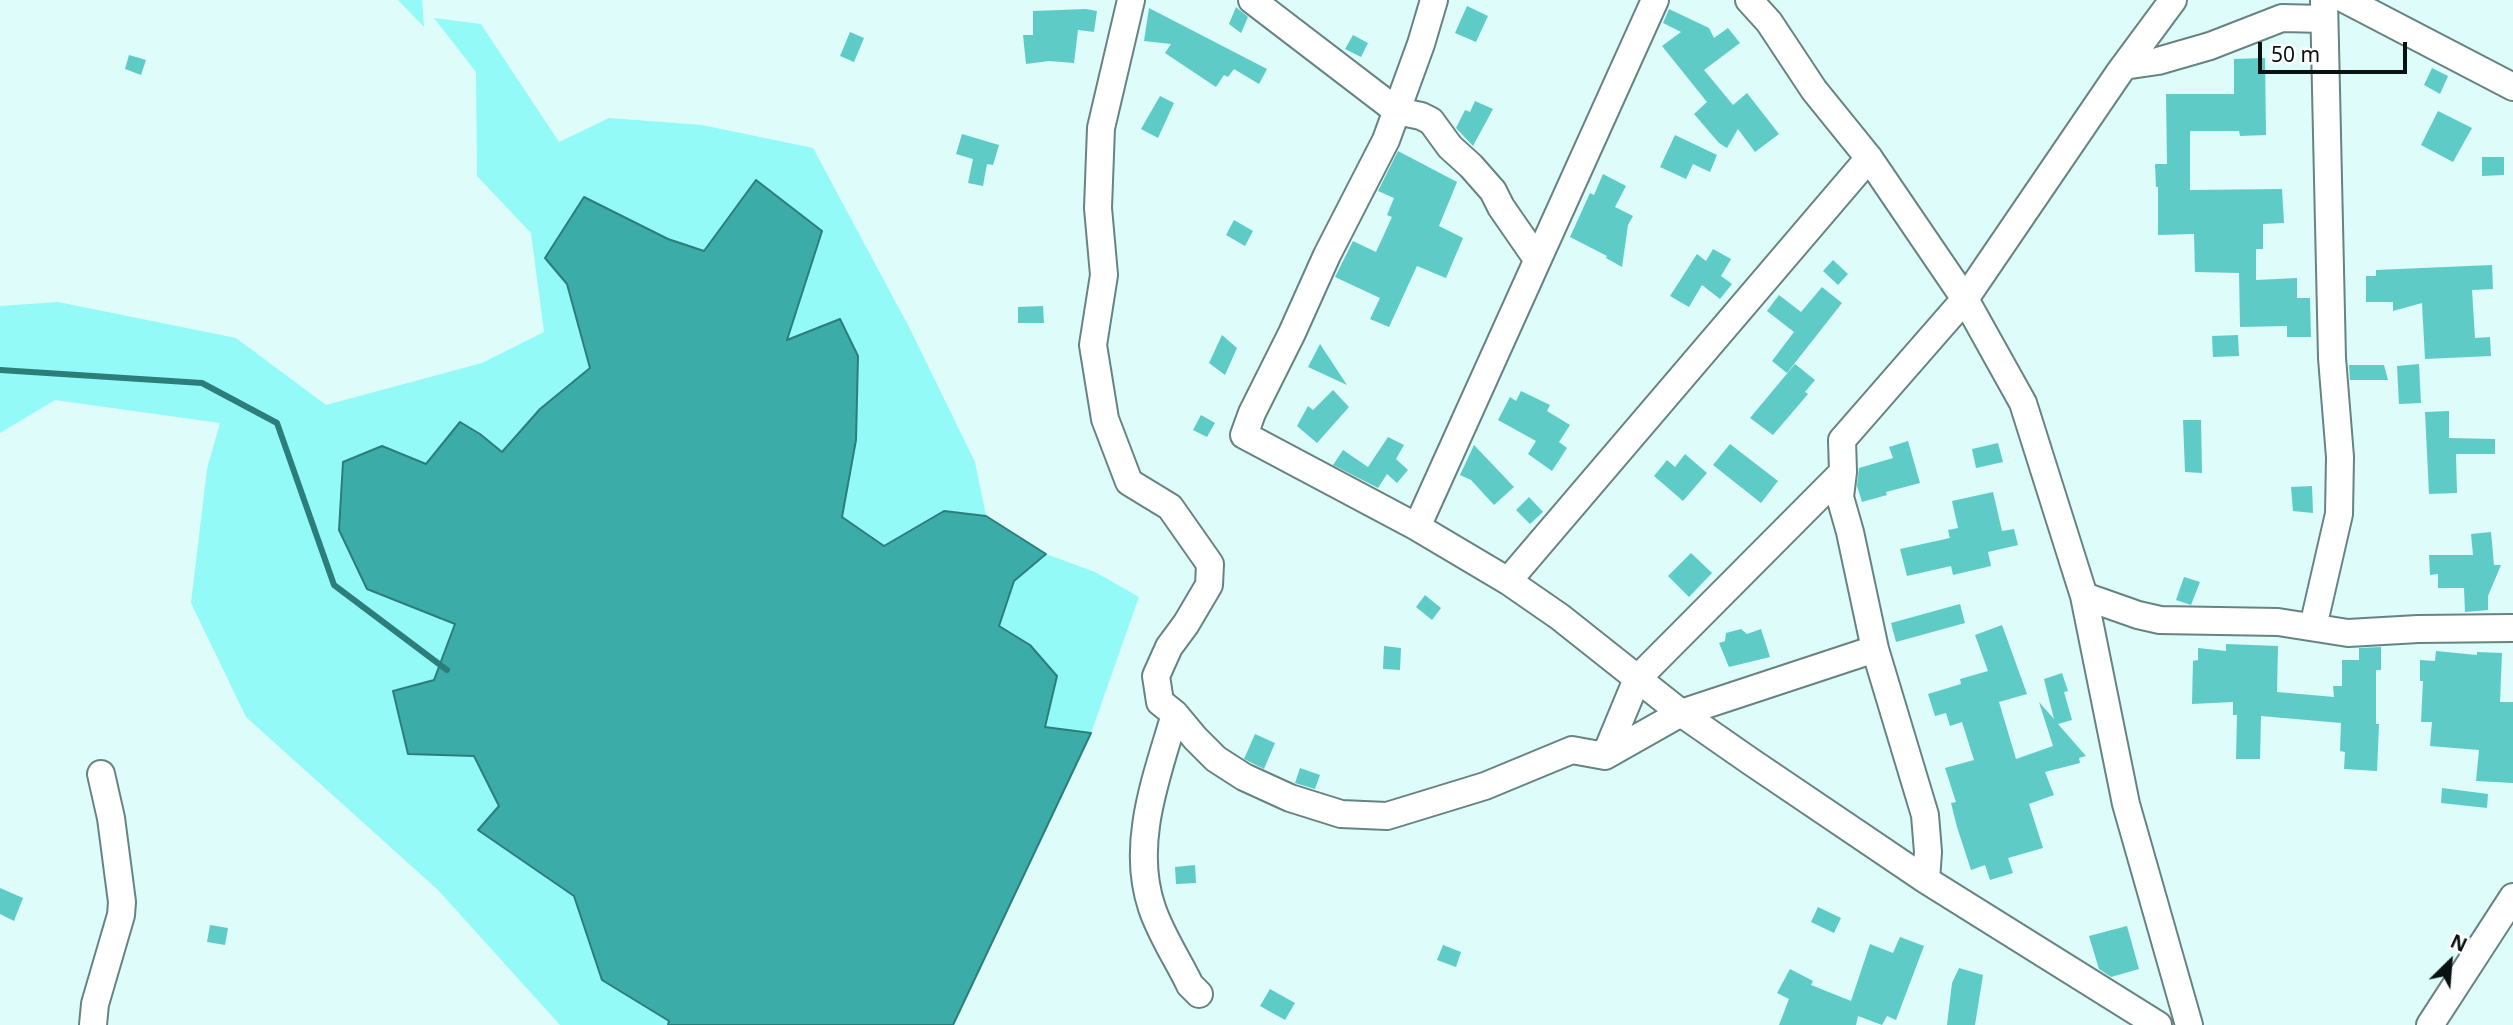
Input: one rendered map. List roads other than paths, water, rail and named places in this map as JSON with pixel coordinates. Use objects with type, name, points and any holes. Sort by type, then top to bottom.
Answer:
[{"type":"street","points":[[1131,0],[1101,128],[1098,208],[1104,275],[1093,345],[1105,419],[1129,482],[1170,507],[1210,564],[1209,585],[1169,647],[1156,676],[1160,702],[1175,714],[1216,759],[1244,777],[1290,798],[1341,814],[1387,816],[1485,786],[1572,750],[1605,756],[1681,713],[1875,649]]},
{"type":"street","points":[[1252,0],[1397,111],[1431,121],[1450,147],[1493,191],[1512,224],[1537,258]]},
{"type":"street","points":[[1434,0],[1422,44],[1386,140],[1327,255],[1292,333],[1256,403],[1244,435],[1417,527],[1508,582],[1560,617],[1681,713],[1926,880],[2158,1025]]},
{"type":"street","points":[[1417,527],[1655,0]]},
{"type":"street","points":[[1749,0],[1769,22],[1814,90],[1869,159],[1965,299],[2023,403],[2084,596],[2126,804],[2189,1025]]},
{"type":"street","points":[[1926,880],[1928,852],[1925,815],[1875,649],[1840,496],[1843,472],[1842,440],[1965,299],[2124,66],[2173,0]]},
{"type":"street","points":[[2359,3],[2513,87]]},
{"type":"street","points":[[2124,66],[2171,57],[2210,46],[2282,18],[2324,10],[2332,358],[2340,468],[2339,514],[2313,628]]},
{"type":"street","points":[[1508,582],[1869,159]]},
{"type":"street","points":[[1605,756],[1637,679],[1843,472]]},
{"type":"street","points":[[2084,596],[2160,620],[2278,622],[2348,633],[2513,628]]},
{"type":"street","points":[[1175,714],[1149,803],[1143,857],[1152,908],[1190,985],[1199,994]]},
{"type":"street","points":[[93,1025],[95,1004],[121,915],[122,902],[111,818],[101,774]]},
{"type":"street","points":[[2430,1025],[2513,897]]},
{"type":"waterway","points":[[0,370],[202,383],[277,423],[334,585],[447,670]]}]
